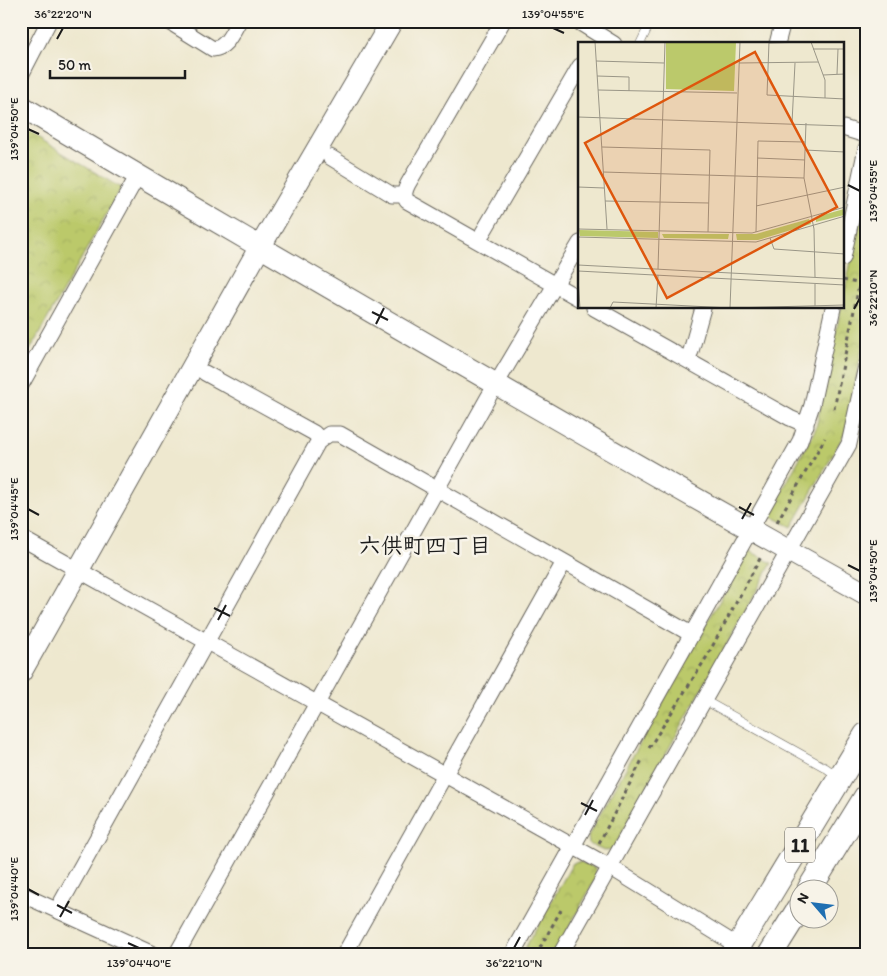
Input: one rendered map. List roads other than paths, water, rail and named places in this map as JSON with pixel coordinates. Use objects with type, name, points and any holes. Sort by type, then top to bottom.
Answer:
[{"type":"main road","name":"11","points":[[736,950],[866,735]]},
{"type":"main road","name":"11","points":[[816,878],[866,797]]},
{"type":"main road","points":[[770,955],[790,922]]},
{"type":"street","points":[[21,75],[49,21]]},
{"type":"street","points":[[168,21],[213,49],[218,49],[227,41],[239,21]]},
{"type":"street","points":[[21,672],[260,247],[392,21]]},
{"type":"street","points":[[503,21],[408,184],[405,195],[407,201],[578,298]]},
{"type":"street","points":[[577,21],[595,39]]},
{"type":"street","points":[[778,42],[783,21]]},
{"type":"street","points":[[478,241],[578,69]]},
{"type":"street","points":[[21,106],[260,247],[866,594]]},
{"type":"street","points":[[844,128],[866,135]]},
{"type":"street","points":[[844,253],[866,148]]},
{"type":"street","points":[[330,157],[392,195],[405,195]]},
{"type":"street","points":[[21,385],[138,175]]},
{"type":"street","points":[[176,955],[497,383],[578,246]]},
{"type":"street","points":[[596,309],[805,427]]},
{"type":"street","points":[[687,360],[704,309]]},
{"type":"street","points":[[512,955],[800,441],[812,405],[833,309]]},
{"type":"street","points":[[560,955],[849,444],[865,371]]},
{"type":"street","points":[[204,373],[314,433],[321,440]]},
{"type":"street","points":[[57,910],[321,440],[328,434],[340,434],[691,634]]},
{"type":"street","points":[[21,538],[444,776],[610,867],[736,950]]},
{"type":"street","points":[[344,955],[564,562]]},
{"type":"street","points":[[21,894],[155,955]]},
{"type":"lane","points":[[641,42],[651,21]]},
{"type":"lane","points":[[704,700],[841,778]]},
{"type":"district","name":"六供町四丁目","points":[[425,545]]}]
